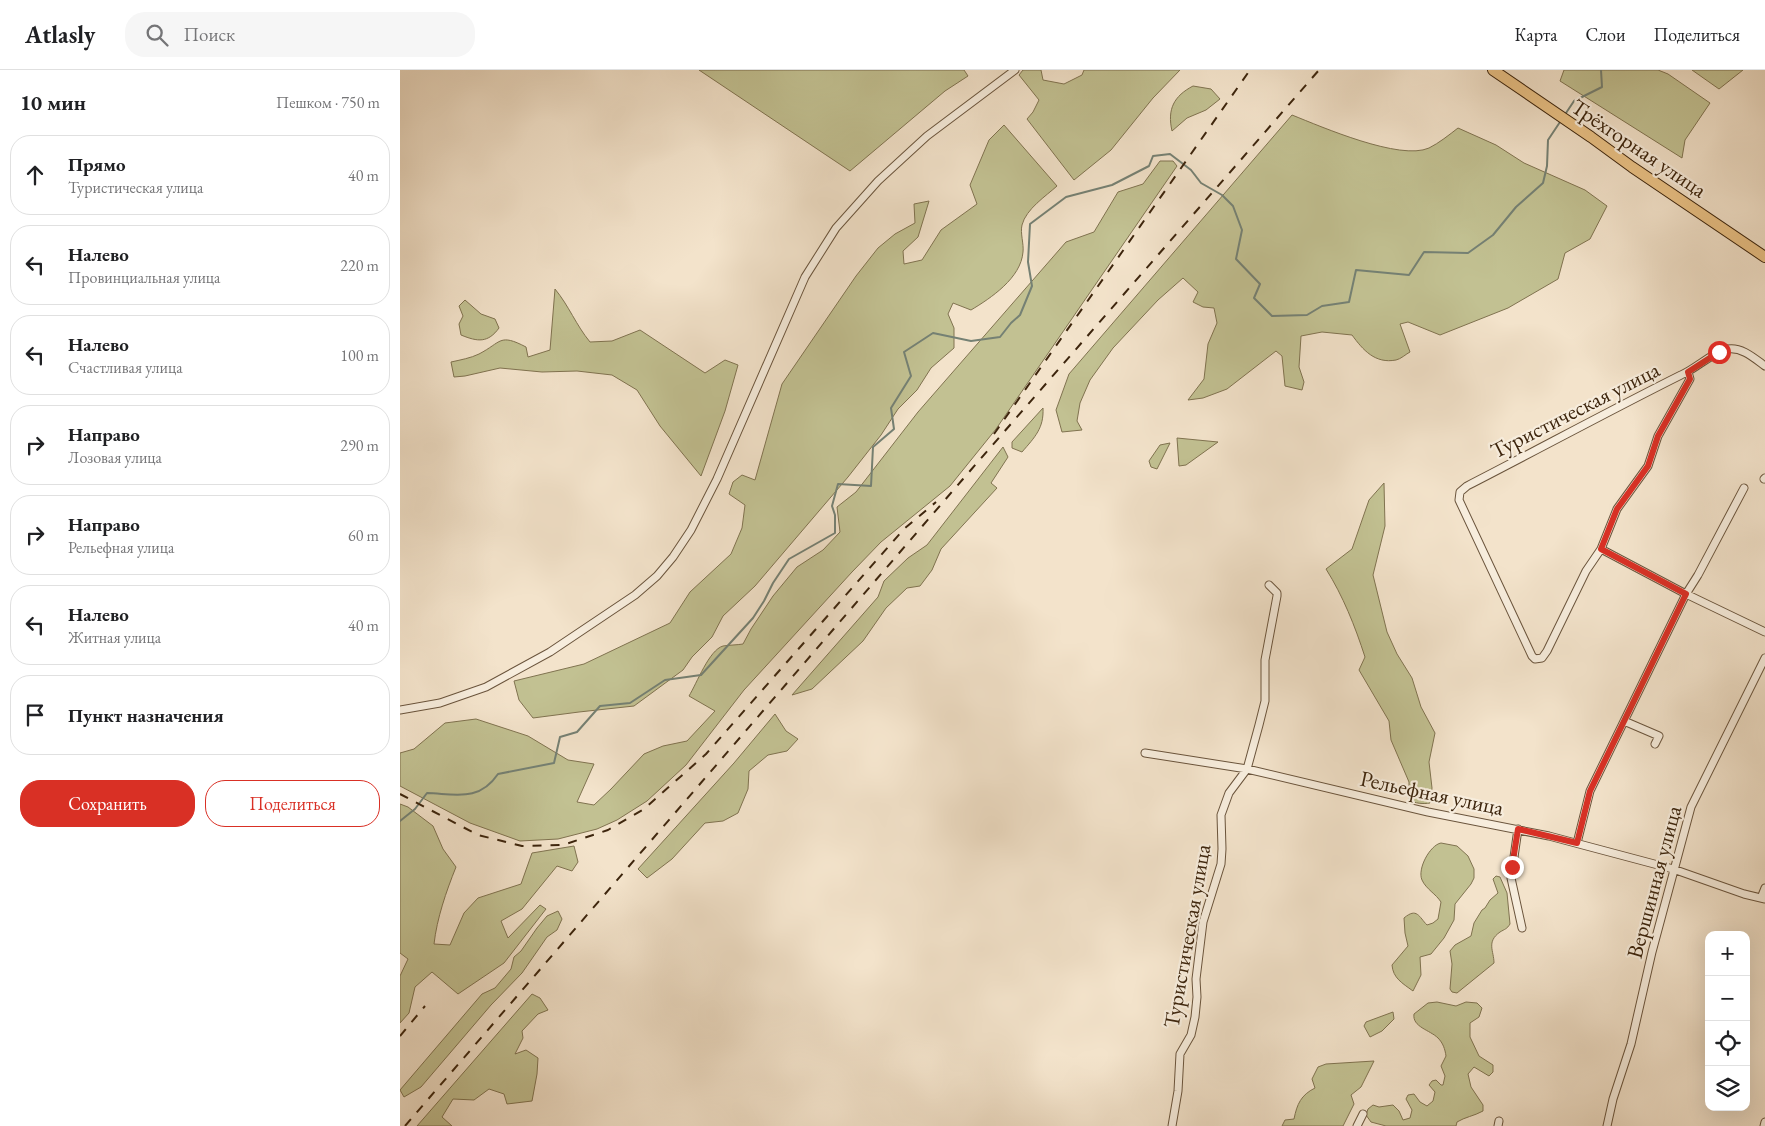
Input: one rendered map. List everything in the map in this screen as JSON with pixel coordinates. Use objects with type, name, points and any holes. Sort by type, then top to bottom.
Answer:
[{"type":"highway","name":"Трёхгорная улица","points":[[1492,70],[1765,256]]},
{"type":"street","points":[[400,710],[440,704],[486,687],[550,652],[635,595],[657,576],[673,557],[691,530],[717,479],[805,277],[836,228],[878,182],[927,136],[1015,70]]},
{"type":"street","name":"Туристическая улица","points":[[1601,549],[1589,566],[1547,651],[1542,658],[1535,658],[1532,656],[1459,500],[1460,492],[1467,486],[1605,413],[1688,372],[1719,352],[1735,349],[1742,350],[1765,366]]},
{"type":"street","points":[[1688,372],[1690,379],[1658,436],[1648,466],[1617,509],[1601,549],[1686,594],[1765,632]]},
{"type":"street","points":[[1577,843],[1590,791],[1686,594],[1744,488]]},
{"type":"street","name":"Туристическая улица","points":[[1172,1126],[1178,1091],[1180,1054],[1191,1035],[1195,1016],[1196,979],[1203,922],[1221,864],[1220,815],[1229,793],[1247,769],[1265,701],[1265,660],[1277,596],[1277,593],[1269,585]]},
{"type":"street","name":"Вершинная улица","points":[[1607,1126],[1613,1099],[1631,1044],[1673,869],[1691,807],[1765,658]]},
{"type":"street","points":[[1624,721],[1659,736],[1655,744]]},
{"type":"street","name":"Рельефная улица","points":[[1145,753],[1247,769],[1409,808],[1518,829],[1673,869],[1763,899]]},
{"type":"street","points":[[1518,829],[1511,878],[1522,928]]},
{"type":"street","points":[[1763,899],[1765,888]]},
{"type":"street","points":[[1357,1126],[1363,1114]]},
{"type":"shaded area","points":[[699,70],[964,70],[968,76],[945,91],[850,171]]},
{"type":"shaded area","points":[[1023,70],[1041,70],[1043,80],[1064,84],[1082,75],[1084,70],[1180,70],[1153,98],[1111,150],[1074,180],[1027,119],[1039,100],[1019,75]]},
{"type":"shaded area","points":[[1564,70],[1658,70],[1668,74],[1710,103],[1685,140],[1682,158],[1560,81]]},
{"type":"shaded area","points":[[1692,70],[1743,70],[1719,89]]},
{"type":"shaded area","points":[[1193,86],[1211,89],[1220,99],[1206,110],[1187,118],[1172,131],[1171,110],[1181,94]]},
{"type":"shaded area","points":[[1292,115],[1361,141],[1400,150],[1416,151],[1429,148],[1458,128],[1496,145],[1524,163],[1585,190],[1607,206],[1590,239],[1565,253],[1558,279],[1508,308],[1440,335],[1408,322],[1400,324],[1410,352],[1398,359],[1382,360],[1370,355],[1352,335],[1322,332],[1301,336],[1299,367],[1304,382],[1302,390],[1285,386],[1282,356],[1276,351],[1227,389],[1203,398],[1188,400],[1204,379],[1208,344],[1217,323],[1214,308],[1203,307],[1193,302],[1198,292],[1183,278],[1158,300],[1113,348],[1090,380],[1080,403],[1077,421],[1082,430],[1062,432],[1056,410],[1069,374]]},
{"type":"shaded area","points":[[1004,125],[1057,186],[1037,203],[1024,219],[1022,225],[1023,249],[1021,261],[1011,279],[987,300],[971,310],[953,303],[948,314],[954,328],[954,348],[931,368],[917,390],[898,409],[881,435],[848,477],[755,586],[723,616],[712,637],[692,657],[683,670],[634,706],[533,718],[519,700],[514,681],[584,664],[670,623],[690,592],[731,554],[742,528],[745,505],[729,494],[733,482],[742,475],[755,480],[782,384],[856,276],[878,248],[895,234],[915,223],[914,204],[929,201],[918,237],[903,251],[904,264],[922,260],[941,230],[977,204],[970,185],[989,140]]},
{"type":"shaded area","points":[[1160,161],[1173,161],[1177,166],[996,429],[950,486],[881,542],[852,572],[744,690],[686,765],[647,801],[617,820],[597,829],[558,839],[520,841],[470,823],[400,786],[400,753],[414,749],[445,723],[476,719],[528,736],[568,760],[594,764],[577,802],[594,805],[644,754],[663,746],[687,741],[715,711],[689,696],[708,660],[723,646],[743,644],[773,596],[797,567],[823,550],[840,532],[837,507],[856,492],[918,412],[1066,242],[1094,232],[1118,192],[1143,184]]},
{"type":"shaded area","points":[[555,289],[590,342],[612,341],[640,330],[705,373],[725,360],[738,365],[725,411],[701,476],[660,426],[637,390],[612,375],[577,371],[542,372],[500,368],[454,377],[451,362],[476,355],[501,341],[510,340],[526,347],[528,357],[550,350]]},
{"type":"shaded area","points":[[465,300],[481,314],[495,319],[499,328],[487,339],[478,340],[461,335],[459,324],[463,316],[459,306]]},
{"type":"shaded area","points":[[1043,408],[1040,427],[1031,442],[1022,452],[1012,448],[1012,442]]},
{"type":"shaded area","points":[[1177,438],[1218,442],[1186,465],[1179,466]]},
{"type":"shaded area","points":[[1170,443],[1157,469],[1151,467],[1149,461],[1160,445]]},
{"type":"shaded area","points":[[1003,447],[1008,457],[991,483],[997,488],[941,549],[932,570],[920,586],[907,588],[886,608],[863,641],[812,689],[792,695],[878,597],[884,581],[908,558],[927,545]]},
{"type":"shaded area","points":[[1384,483],[1385,526],[1373,575],[1387,632],[1397,654],[1412,678],[1421,707],[1435,733],[1429,762],[1432,788],[1430,803],[1416,803],[1409,799],[1409,782],[1391,740],[1389,721],[1359,670],[1365,657],[1348,612],[1326,569],[1352,549],[1369,500]]},
{"type":"shaded area","points":[[775,714],[786,731],[798,739],[787,751],[768,755],[749,771],[748,789],[738,813],[723,821],[705,823],[672,859],[647,878],[638,869],[734,763]]},
{"type":"shaded area","points":[[400,804],[408,807],[433,826],[443,849],[456,867],[442,905],[434,944],[450,945],[464,913],[478,898],[521,884],[532,853],[574,846],[578,862],[572,871],[557,866],[522,909],[501,921],[508,938],[540,905],[546,909],[504,963],[458,994],[432,972],[415,987],[409,1013],[400,1023],[400,976],[408,959],[400,953]]},
{"type":"shaded area","points":[[1441,843],[1457,846],[1468,856],[1474,869],[1474,878],[1455,904],[1454,920],[1444,938],[1431,954],[1420,957],[1421,975],[1413,991],[1396,977],[1392,965],[1408,946],[1404,918],[1415,913],[1427,925],[1438,919],[1441,902],[1422,880],[1421,870],[1429,853]]},
{"type":"shaded area","points":[[1496,876],[1500,877],[1507,893],[1510,924],[1493,939],[1494,963],[1457,993],[1452,992],[1450,989],[1452,964],[1450,951],[1455,945],[1471,936],[1474,923],[1482,910],[1498,893],[1493,879]]},
{"type":"shaded area","points":[[558,911],[562,919],[557,930],[547,937],[522,973],[491,1005],[421,1087],[404,1097],[400,1090],[482,994],[495,988],[511,969],[514,957],[521,951],[547,916]]},
{"type":"shaded area","points":[[532,994],[540,998],[548,1010],[538,1014],[522,1031],[523,1038],[515,1054],[526,1050],[538,1058],[532,1101],[507,1104],[504,1094],[489,1089],[474,1100],[453,1099],[442,1117],[452,1126],[417,1126]]},
{"type":"shaded area","points":[[1437,1002],[1456,1006],[1466,1002],[1477,1003],[1482,1008],[1479,1017],[1470,1023],[1470,1037],[1479,1056],[1493,1065],[1493,1072],[1489,1076],[1474,1067],[1468,1074],[1471,1087],[1483,1105],[1483,1111],[1460,1120],[1456,1126],[1386,1126],[1371,1122],[1366,1115],[1368,1109],[1373,1105],[1379,1107],[1393,1105],[1399,1111],[1403,1120],[1410,1118],[1412,1110],[1406,1099],[1408,1095],[1414,1094],[1420,1102],[1427,1106],[1433,1101],[1435,1092],[1429,1085],[1432,1081],[1436,1080],[1443,1085],[1445,1076],[1441,1066],[1446,1056],[1444,1046],[1435,1035],[1419,1025],[1414,1018],[1414,1014],[1428,1003]]},
{"type":"shaded area","points":[[1393,1012],[1394,1019],[1382,1031],[1370,1037],[1364,1026],[1366,1022]]},
{"type":"shaded area","points":[[1374,1061],[1361,1087],[1351,1095],[1354,1104],[1343,1126],[1282,1126],[1285,1120],[1294,1119],[1300,1100],[1315,1088],[1312,1079],[1318,1067],[1326,1064]]},
{"type":"waterway","points":[[1564,116],[1574,101],[1602,87],[1601,70]]},
{"type":"waterway","points":[[400,821],[415,809],[427,793],[457,795],[475,793],[491,783],[498,774],[554,763],[560,737],[577,732],[600,706],[630,703],[665,680],[701,675],[753,618],[789,559],[835,533],[835,515],[832,506],[838,484],[871,486],[873,447],[894,429],[891,408],[911,376],[904,352],[933,333],[971,341],[1000,337],[1020,315],[1032,286],[1028,262],[1030,224],[1066,197],[1112,185],[1149,166],[1153,156],[1170,154],[1191,170],[1201,183],[1222,195],[1233,206],[1242,230],[1236,259],[1260,284],[1254,298],[1272,316],[1307,315],[1322,306],[1349,302],[1356,270],[1409,275],[1424,252],[1468,253],[1493,235],[1516,207],[1543,183],[1547,166],[1548,140],[1560,122]]},
{"type":"railway","points":[[994,434],[1250,70]]},
{"type":"railway","points":[[405,1126],[963,479],[1319,70]]},
{"type":"railway","points":[[400,794],[478,835],[522,846],[563,845],[608,830],[644,809],[706,754],[904,529],[936,502]]},
{"type":"railway","points":[[400,1036],[425,1006]]},
{"type":"route","points":[[1512,867],[1518,829],[1577,843],[1590,791],[1686,594],[1601,549],[1617,509],[1648,466],[1658,436],[1690,379],[1688,372],[1719,352]]}]
